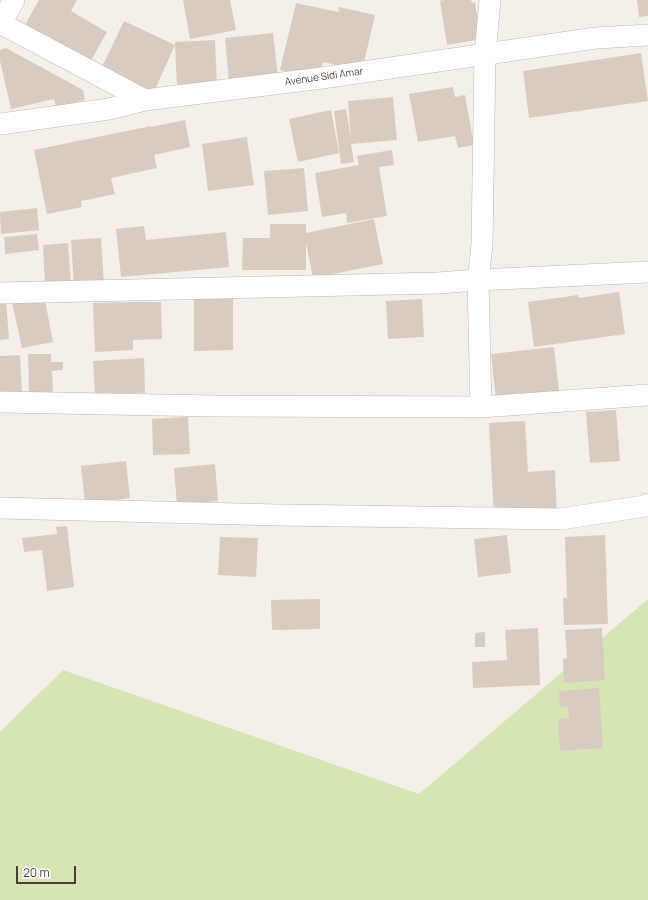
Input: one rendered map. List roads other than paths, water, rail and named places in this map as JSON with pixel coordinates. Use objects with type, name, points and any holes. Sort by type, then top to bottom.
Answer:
[{"type":"street","points":[[14,0],[0,23],[145,100]]},
{"type":"street","points":[[481,407],[478,280],[482,245],[485,54],[490,0]]},
{"type":"street","name":"Avenue Sidi Amar","points":[[0,124],[109,109],[145,100],[322,78],[596,38],[648,35]]},
{"type":"street","points":[[0,293],[438,283],[648,272]]},
{"type":"street","points":[[0,402],[216,406],[481,407],[648,395]]},
{"type":"street","points":[[0,508],[294,515],[561,519],[645,506],[648,504]]}]
